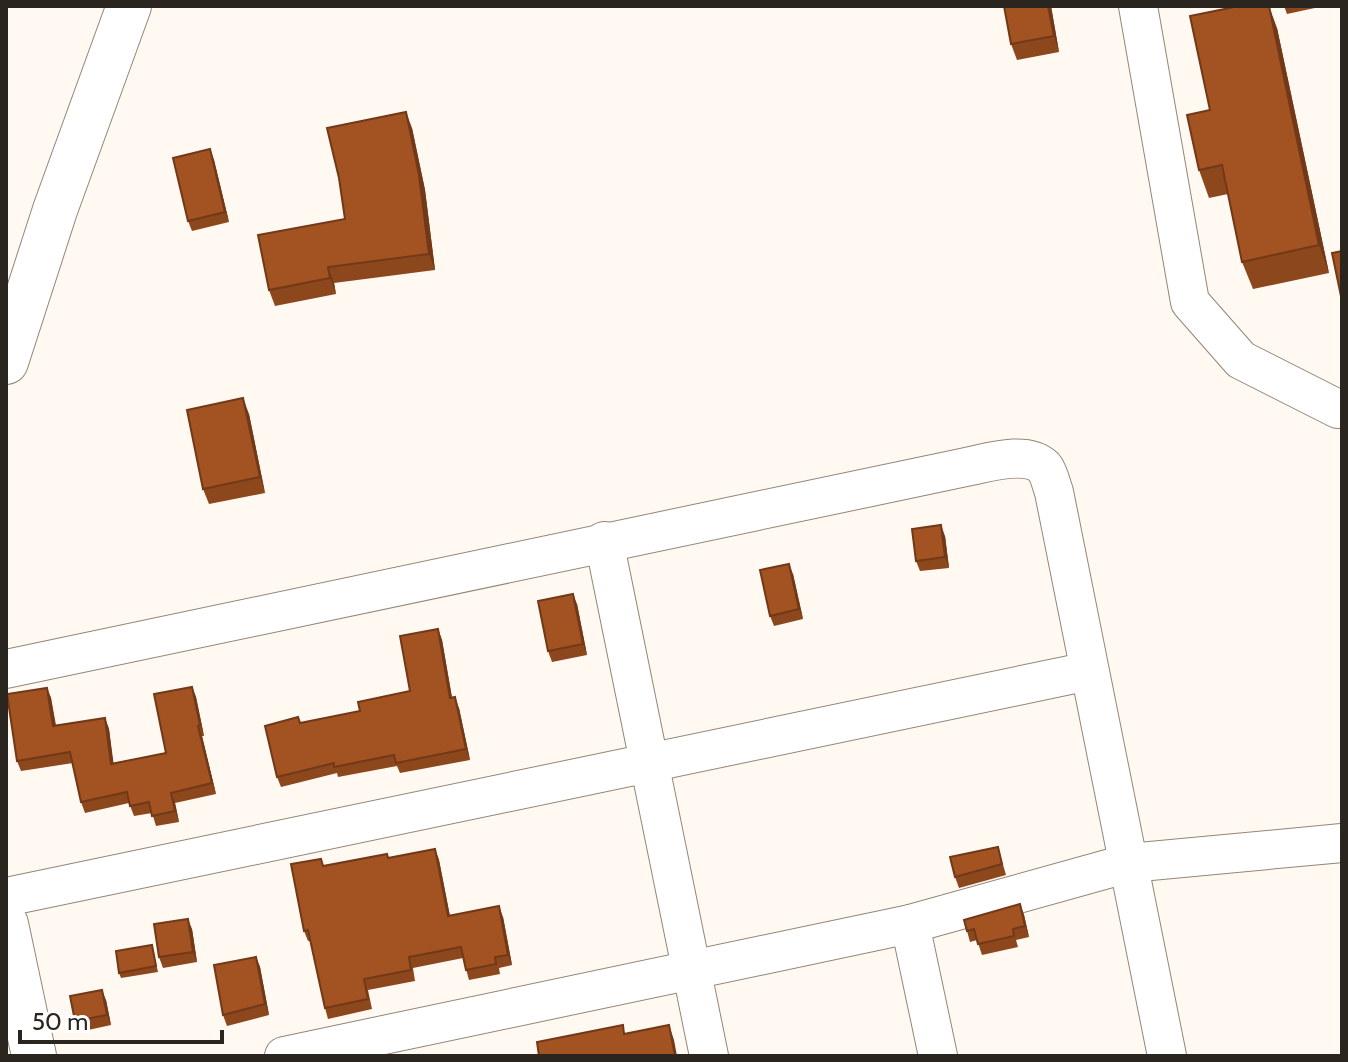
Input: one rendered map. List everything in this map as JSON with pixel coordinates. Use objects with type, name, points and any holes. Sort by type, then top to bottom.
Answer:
[{"type":"main road","points":[[6,362],[55,210],[129,6]]},
{"type":"main road","points":[[6,924],[34,1056]]},
{"type":"street","points":[[1138,6],[1190,302],[1241,360],[1338,409],[1342,408]]},
{"type":"street","points":[[6,669],[966,467],[1005,460],[1031,460],[1045,468],[1054,492],[1167,1056]]},
{"type":"street","points":[[604,541],[709,1056]]},
{"type":"street","points":[[6,897],[1089,671]]},
{"type":"street","points":[[284,1056],[910,924],[1129,863],[1342,843]]},
{"type":"street","points":[[910,924],[938,1056]]},
{"type":"building","points":[[1004,6],[1048,6],[1054,36],[1011,44]]},
{"type":"building","points":[[1239,6],[1269,6],[1319,245],[1242,262],[1222,165],[1199,170],[1187,115],[1210,110],[1190,16]]},
{"type":"building","points":[[406,112],[419,175],[429,254],[328,267],[330,278],[269,290],[258,235],[345,219],[327,128]]},
{"type":"building","points":[[210,149],[225,212],[188,221],[173,158]]},
{"type":"building","points":[[1342,251],[1342,301],[1332,253]]},
{"type":"building","points":[[243,398],[260,477],[203,489],[187,410]]},
{"type":"building","points":[[941,525],[945,557],[916,561],[912,529]]},
{"type":"building","points":[[789,564],[799,609],[770,616],[760,570]]},
{"type":"building","points":[[573,594],[583,644],[548,651],[538,601]]},
{"type":"building","points":[[438,629],[450,698],[455,697],[466,749],[396,763],[394,755],[334,767],[334,763],[277,777],[265,726],[298,717],[300,723],[360,711],[358,702],[410,691],[400,636]]},
{"type":"building","points":[[192,687],[212,783],[171,793],[175,811],[152,816],[149,802],[130,806],[127,792],[81,802],[70,752],[17,761],[7,694],[47,688],[53,726],[105,718],[111,764],[166,753],[154,694]]},
{"type":"building","points":[[998,847],[1002,864],[955,877],[950,857]]},
{"type":"building","points":[[435,849],[448,916],[499,906],[508,955],[495,957],[496,964],[466,970],[461,947],[409,957],[411,970],[364,979],[368,999],[325,1008],[308,930],[304,931],[291,864],[321,859],[323,866]]},
{"type":"building","points":[[1020,904],[1025,926],[1013,929],[1014,936],[978,944],[974,929],[967,931],[964,920]]},
{"type":"building","points":[[188,919],[193,952],[159,957],[154,924]]},
{"type":"building","points":[[152,945],[156,966],[119,973],[116,951]]},
{"type":"building","points":[[256,957],[265,1004],[223,1015],[214,965]]},
{"type":"building","points":[[102,990],[107,1015],[75,1021],[70,996]]},
{"type":"building","points":[[623,1025],[624,1034],[669,1025],[675,1056],[539,1056],[537,1042]]}]
